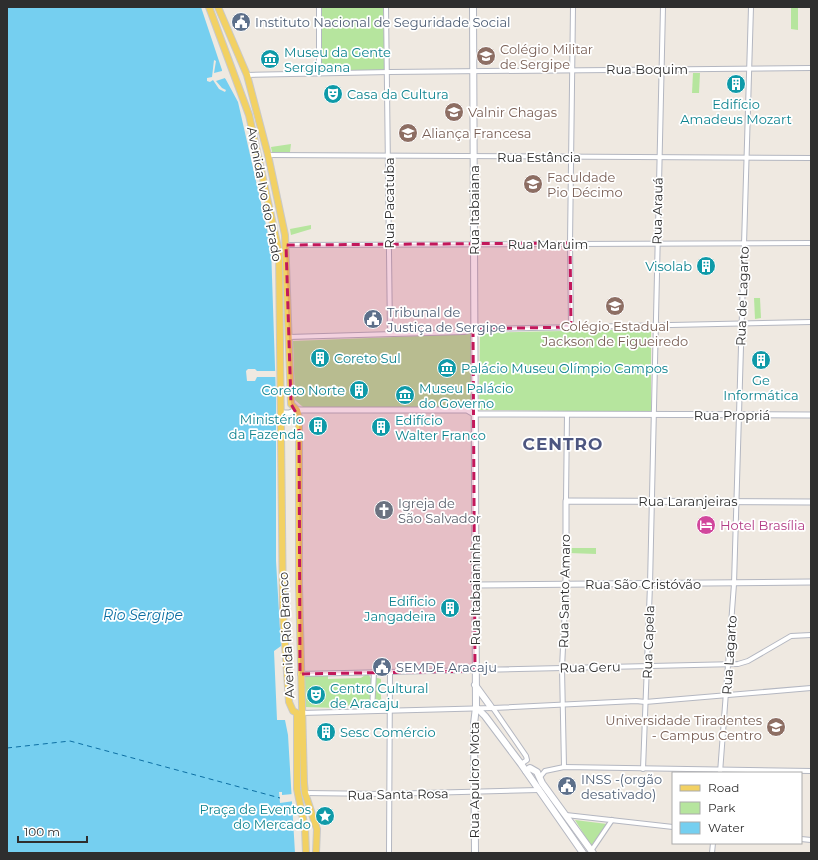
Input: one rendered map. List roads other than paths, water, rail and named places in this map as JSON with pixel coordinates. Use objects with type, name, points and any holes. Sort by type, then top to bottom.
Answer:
[{"type":"main road","name":"Avenida Ivo do Prado","points":[[209,7],[249,115],[279,252],[281,413]]},
{"type":"main road","name":"Avenida Ivo do Prado","points":[[218,7],[247,75],[268,156],[286,245],[291,404],[297,410]]},
{"type":"main road","name":"Rua Itabaiana","points":[[473,7],[474,414]]},
{"type":"main road","name":"Avenida Rio Branco","points":[[281,413],[285,652],[289,702],[293,711],[300,713],[299,418],[297,410]]},
{"type":"main road","name":"Rua Itabaianinha","points":[[474,414],[475,685]]},
{"type":"main road","points":[[475,685],[492,707]]},
{"type":"main road","name":"Rua Apulcro Mota","points":[[474,853],[475,685]]},
{"type":"main road","points":[[476,707],[485,716],[521,764],[583,853]]},
{"type":"main road","points":[[300,713],[305,793],[317,829],[316,853]]},
{"type":"main road","points":[[300,713],[297,789],[305,828],[306,853]]},
{"type":"main road","points":[[526,771],[532,768],[538,772],[542,781],[592,852]]},
{"type":"street","points":[[319,7],[319,74]]},
{"type":"street","name":"Rua Pacatuba","points":[[386,7],[390,334]]},
{"type":"street","points":[[571,327],[570,243],[573,7]]},
{"type":"street","name":"Rua Arauá","points":[[653,414],[658,157],[663,7]]},
{"type":"street","name":"Rua de Lagarto","points":[[734,584],[737,415],[750,70],[750,7]]},
{"type":"street","name":"Rua Boquim","points":[[247,75],[387,72],[662,69],[750,70],[811,68]]},
{"type":"street","name":"Rua Estância","points":[[268,156],[811,158]]},
{"type":"street","name":"Rua Maruim","points":[[286,245],[811,243]]},
{"type":"street","points":[[288,338],[473,331],[479,329],[654,324],[811,322]]},
{"type":"street","name":"Rua Propriá","points":[[281,413],[289,413],[297,410],[467,410],[474,414],[811,414]]},
{"type":"street","name":"Rua Santo Amaro","points":[[564,767],[562,668],[566,585],[568,414]]},
{"type":"street","name":"Rua Capela","points":[[644,770],[645,702],[650,585],[653,414]]},
{"type":"street","name":"Rua Laranjeiras","points":[[566,501],[811,502]]},
{"type":"street","name":"Rua São Cristóvão","points":[[475,585],[650,585],[811,582]]},
{"type":"street","name":"Rua Lagarto","points":[[720,771],[727,695],[734,584]]},
{"type":"street","name":"Rua Geru","points":[[300,674],[743,663],[791,636],[811,635]]},
{"type":"street","points":[[372,711],[374,672]]},
{"type":"street","points":[[389,853],[388,794],[390,672]]},
{"type":"street","points":[[300,713],[562,705],[636,701],[645,702],[811,688]]},
{"type":"street","points":[[492,707],[526,756],[527,760],[521,764]]},
{"type":"street","points":[[540,776],[545,770],[564,767],[644,770],[811,771]]},
{"type":"street","name":"Rua Santa Rosa","points":[[305,793],[388,794],[539,790]]},
{"type":"street","points":[[566,816],[672,827]]},
{"type":"street","points":[[592,852],[612,820]]},
{"type":"water","name":"Rio Sergipe","points":[[7,7],[201,7],[224,76],[238,102],[271,247],[276,397],[276,561],[281,646],[274,651],[277,720],[285,720],[288,735],[295,853],[7,853]]},
{"type":"place","name":"Instituto Nacional de Seguridade Social","points":[[241,22]]},
{"type":"place","name":"Colégio Militar de Sergipe","points":[[486,56]]},
{"type":"place","name":"Museu da Gente Sergipana","points":[[270,59]]},
{"type":"place","name":"Edifício Amadeus Mozart","points":[[736,84]]},
{"type":"place","name":"Casa da Cultura","points":[[333,94]]},
{"type":"place","name":"Valnir Chagas","points":[[454,112]]},
{"type":"place","name":"Aliança Francesa","points":[[408,133]]},
{"type":"place","name":"Faculdade Pio Décimo","points":[[533,184]]},
{"type":"place","name":"Visolab","points":[[706,266]]},
{"type":"place","name":"Colégio Estadual Jackson de Figueiredo","points":[[615,306]]},
{"type":"place","name":"Tribunal de Justiça de Sergipe","points":[[373,319]]},
{"type":"place","name":"Coreto Sul","points":[[320,358]]},
{"type":"place","name":"Ge Informática","points":[[761,360]]},
{"type":"place","name":"Palácio Museu Olímpio Campos","points":[[447,368]]},
{"type":"place","name":"Coreto Norte","points":[[359,390]]},
{"type":"place","name":"Museu Palácio do Governo","points":[[405,395]]},
{"type":"place","name":"Ministério da Fazenda","points":[[318,426]]},
{"type":"place","name":"Edifício Walter Franco","points":[[381,427]]},
{"type":"place","name":"Igreja de São Salvador","points":[[384,510]]},
{"type":"place","name":"Hotel Brasília","points":[[706,525]]},
{"type":"place","name":"Edificio Jangadeira","points":[[450,608]]},
{"type":"place","name":"SEMDE Aracaju","points":[[382,667]]},
{"type":"place","name":"Centro Cultural de Aracaju","points":[[316,695]]},
{"type":"place","name":"Universidade Tiradentes - Campus Centro","points":[[776,727]]},
{"type":"place","name":"Sesc Comércio","points":[[326,732]]},
{"type":"place","name":"INSS -(orgão desativado)","points":[[567,786]]},
{"type":"place","name":"Praça de Eventos do Mercado","points":[[325,816]]},
{"type":"district","name":"CENTRO","points":[[563,444]]}]
